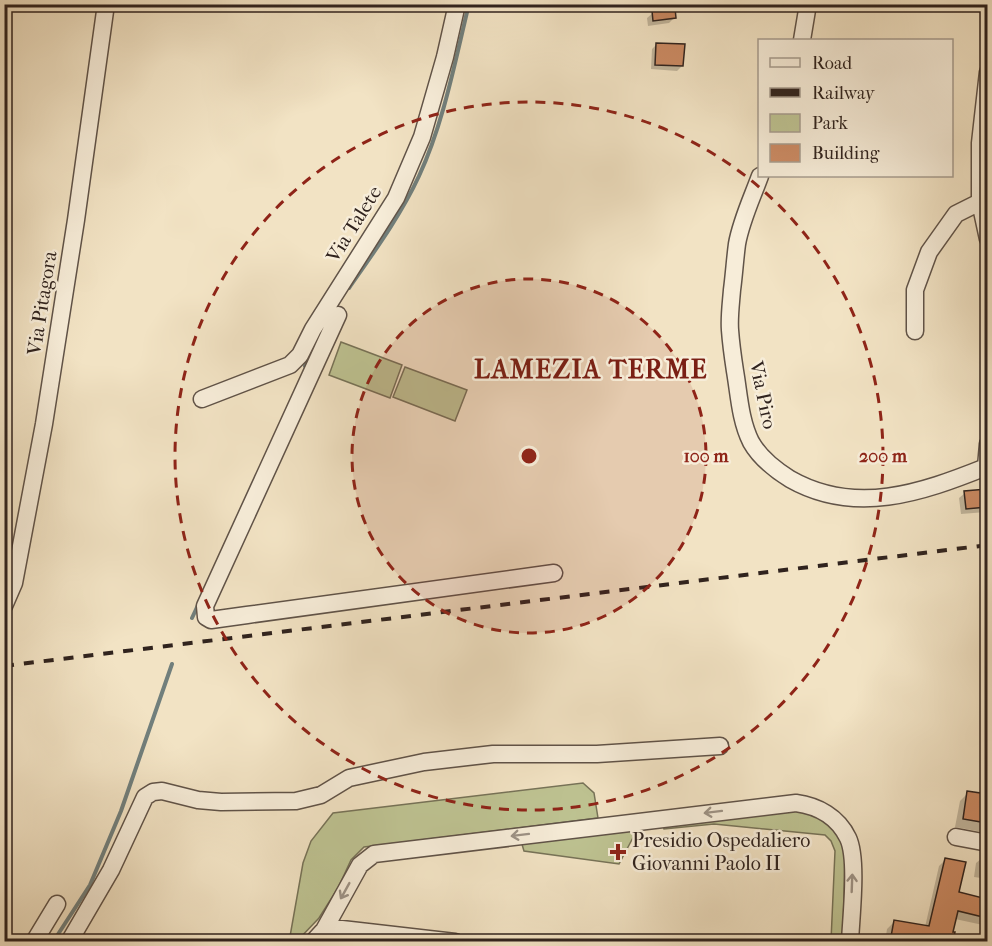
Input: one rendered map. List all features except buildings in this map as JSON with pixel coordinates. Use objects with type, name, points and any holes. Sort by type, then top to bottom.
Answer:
[{"type":"street","name":"Via Pitagora","points":[[4,606],[14,583],[44,424],[76,220],[106,4]]},
{"type":"street","name":"Via Talete","points":[[296,360],[313,329],[396,198],[422,137],[445,57],[457,4]]},
{"type":"street","points":[[802,39],[808,4]]},
{"type":"street","points":[[987,72],[980,142],[980,201],[987,239]]},
{"type":"street","name":"Via Piro","points":[[760,177],[744,218],[738,243],[730,331],[741,410],[750,440],[760,456],[779,472],[804,487],[836,497],[873,499],[904,495],[987,467]]},
{"type":"street","points":[[915,331],[915,290],[929,252],[956,214],[980,201]]},
{"type":"street","points":[[338,315],[205,606],[206,617],[211,620],[554,573]]},
{"type":"street","points":[[202,399],[296,360],[314,368]]},
{"type":"street","points":[[987,444],[987,467]]},
{"type":"street","points":[[69,942],[111,870],[145,797],[153,792],[162,791],[198,800],[221,802],[296,801],[321,795],[349,778],[424,762],[493,754],[597,754],[720,746]]},
{"type":"street","points":[[319,936],[360,865],[374,854],[796,803],[809,805],[833,818],[848,838],[852,853],[850,942]]},
{"type":"street","points":[[956,837],[987,843]]},
{"type":"street","points":[[34,942],[57,904]]},
{"type":"street","points":[[319,936],[333,928],[352,936],[455,942]]},
{"type":"green space","points":[[341,342],[402,365],[390,398],[329,375]]},
{"type":"green space","points":[[405,367],[467,390],[455,421],[393,397]]},
{"type":"green space","points":[[583,783],[594,793],[598,818],[364,847],[351,860],[338,888],[319,918],[298,940],[289,942],[303,863],[311,841],[333,813]]},
{"type":"green space","points":[[808,808],[840,835],[845,851],[843,941],[831,941],[835,851],[831,841],[825,835],[714,824],[664,829],[663,825]]},
{"type":"green space","points":[[635,827],[636,832],[619,864],[524,851],[521,841]]},
{"type":"waterway","points":[[349,288],[404,205],[428,155],[448,91],[469,4]]},
{"type":"waterway","points":[[305,366],[323,327]]},
{"type":"waterway","points":[[192,618],[199,603]]},
{"type":"waterway","points":[[53,942],[90,885],[121,811],[172,664]]},
{"type":"railway","points":[[4,666],[988,545]]},
{"type":"place","name":"Presidio Ospedaliero Giovanni Paolo II","points":[[618,852]]},
{"type":"district","name":"LAMEZIA TERME","points":[[591,369]]}]
